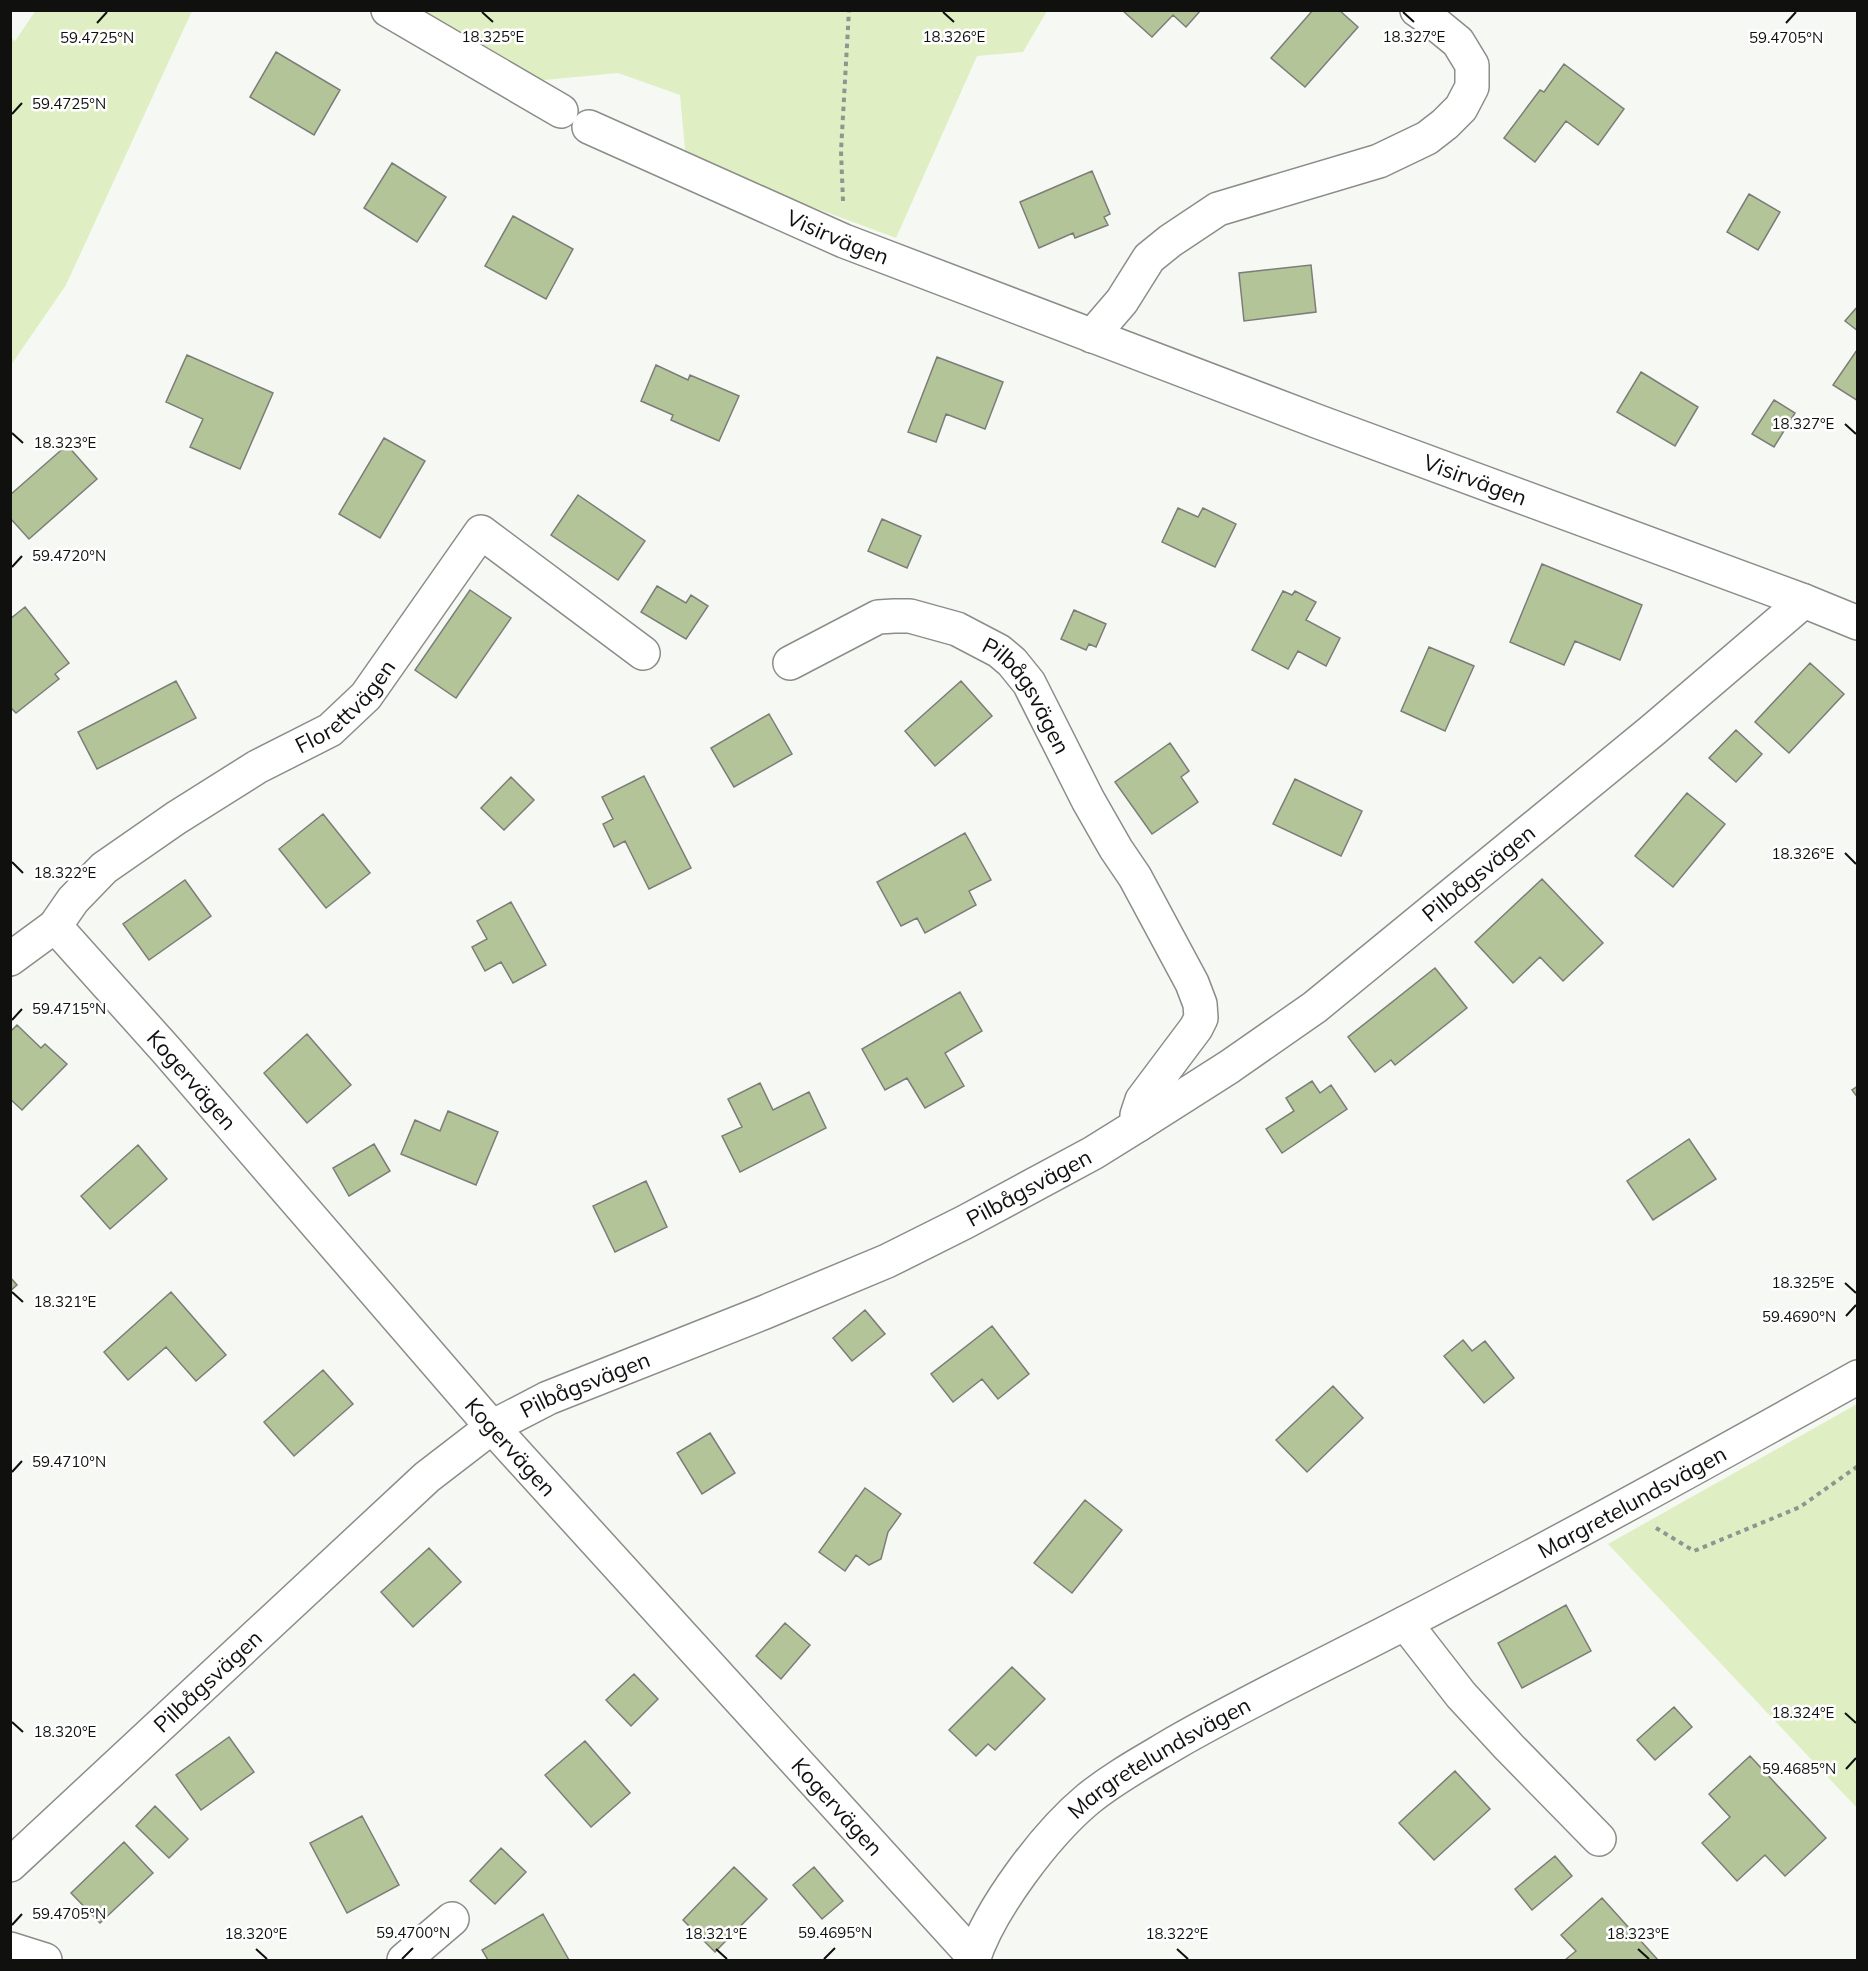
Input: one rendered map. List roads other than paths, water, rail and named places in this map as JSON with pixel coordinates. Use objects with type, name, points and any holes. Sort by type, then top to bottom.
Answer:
[{"type":"street","points":[[388,10],[561,111]]},
{"type":"street","points":[[1092,336],[1122,301],[1149,258],[1218,209],[1379,161],[1427,138],[1461,108],[1472,87],[1472,64],[1458,42],[1417,10]]},
{"type":"street","name":"Visirvägen","points":[[589,127],[844,241],[1092,336],[1804,601],[1857,623]]},
{"type":"street","name":"Florettvägen","points":[[10,959],[55,927],[73,900],[104,868],[256,767],[330,730],[366,696],[481,532],[643,653]]},
{"type":"street","name":"Pilbågsvägen","points":[[10,1865],[427,1477],[492,1427],[586,1381],[765,1312],[887,1261],[1093,1153],[1138,1125],[1229,1067],[1315,1007],[1653,730],[1804,601]]},
{"type":"street","name":"Pilbågsvägen","points":[[790,663],[878,617],[910,616],[957,629],[999,651],[1029,683],[1088,800],[1166,933],[1192,983],[1200,1004],[1201,1018],[1196,1029],[1142,1100],[1137,1115],[1138,1125]]},
{"type":"street","name":"Kogervägen","points":[[55,927],[175,1059],[492,1427],[973,1959]]},
{"type":"street","name":"Margretelundsvägen","points":[[973,1959],[991,1919],[1014,1883],[1058,1829],[1086,1801],[1112,1781],[1218,1719],[1622,1508],[1857,1377]]},
{"type":"street","points":[[1405,1623],[1461,1695],[1599,1839]]},
{"type":"street","points":[[404,1960],[452,1919]]},
{"type":"street","points":[[10,1949],[45,1960]]}]
